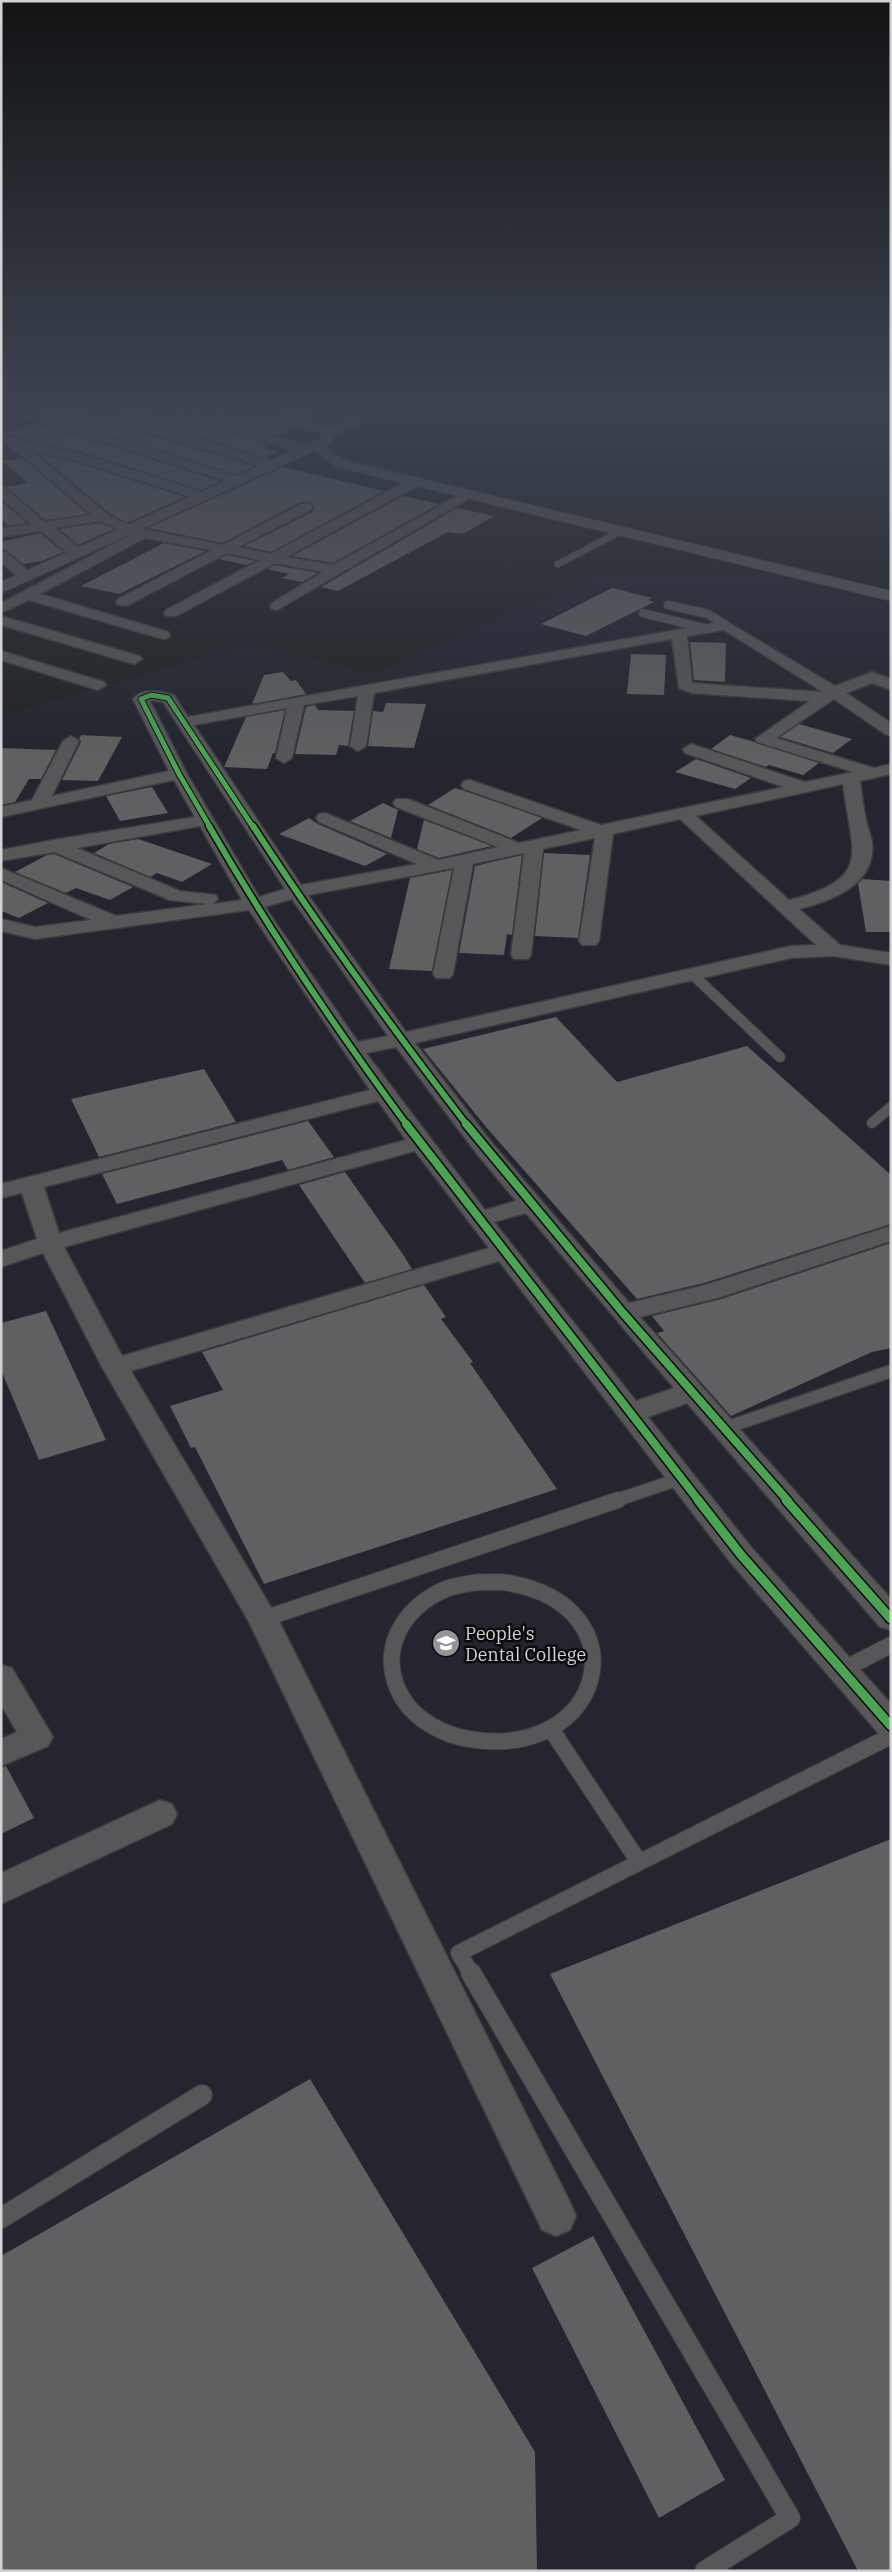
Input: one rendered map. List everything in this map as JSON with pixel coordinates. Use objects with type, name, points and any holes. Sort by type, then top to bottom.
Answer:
[{"type":"street","points":[[40,524],[77,554]]},
{"type":"street","points":[[1,533],[55,524]]},
{"type":"street","points":[[116,524],[127,530],[142,534],[335,570]]},
{"type":"street","points":[[1,588],[140,524]]},
{"type":"street","points":[[122,602],[272,524]]},
{"type":"street","points":[[171,614],[337,524]]},
{"type":"street","points":[[277,606],[335,570],[418,524]]},
{"type":"street","points":[[592,524],[891,596]]},
{"type":"street","points":[[628,524],[891,586]]},
{"type":"street","points":[[1,609],[142,534]]},
{"type":"street","points":[[1,555],[26,577]]},
{"type":"street","points":[[28,595],[163,635]]},
{"type":"street","points":[[1,620],[134,659]]},
{"type":"street","points":[[185,722],[679,635],[726,625],[830,694],[891,731]]},
{"type":"street","points":[[679,635],[685,684],[691,688],[830,694]]},
{"type":"street","points":[[1,655],[98,685]]},
{"type":"street","points":[[884,771],[763,739],[830,694],[872,677],[891,685]]},
{"type":"street","points":[[358,746],[367,690]]},
{"type":"street","points":[[891,1619],[623,1313],[485,1149],[402,1039],[296,892],[168,698],[151,695],[141,699],[179,774],[254,904],[353,1050],[420,1143],[741,1554],[891,1726]]},
{"type":"street","points":[[284,758],[297,701]]},
{"type":"street","points":[[39,804],[71,741]]},
{"type":"street","points":[[691,749],[805,788]]},
{"type":"street","points":[[1,925],[35,933],[110,921],[254,904],[296,892],[437,866],[884,771]]},
{"type":"street","points":[[1,812],[179,774]]},
{"type":"street","points":[[787,906],[836,892],[858,871],[862,860],[863,843],[850,778]]},
{"type":"street","points":[[470,785],[602,830]]},
{"type":"street","points":[[402,803],[525,846]]},
{"type":"street","points":[[684,813],[833,950]]},
{"type":"street","points":[[325,818],[437,866]]},
{"type":"street","points":[[1,856],[53,845],[206,820]]},
{"type":"street","points":[[589,940],[602,830]]},
{"type":"street","points":[[53,845],[177,896],[254,904]]},
{"type":"street","points":[[521,956],[525,846]]},
{"type":"street","points":[[443,974],[465,860]]},
{"type":"street","points":[[1,873],[110,921]]},
{"type":"street","points":[[353,1050],[791,952],[833,950],[891,959]]},
{"type":"street","points":[[1,1191],[384,1093]]},
{"type":"street","points":[[1,1259],[420,1143]]},
{"type":"street","points":[[31,1183],[50,1244],[115,1367],[263,1619],[556,2216]]},
{"type":"street","points":[[480,1220],[532,1204]]},
{"type":"street","points":[[623,1313],[712,1291],[891,1233]]},
{"type":"street","points":[[115,1367],[504,1251]]},
{"type":"street","points":[[630,1413],[693,1391]]},
{"type":"street","points":[[1,1677],[37,1738],[1,1753]]},
{"type":"street","points":[[1,1889],[160,1814]]},
{"type":"lane","points":[[558,564],[621,531]]},
{"type":"lane","points":[[668,605],[714,616],[724,621],[726,625]]},
{"type":"lane","points":[[643,613],[708,629]]},
{"type":"lane","points":[[692,974],[780,1057]]},
{"type":"lane","points":[[872,1123],[891,1107]]},
{"type":"lane","points":[[725,1428],[891,1371]]},
{"type":"lane","points":[[263,1619],[682,1478]]},
{"type":"lane","points":[[479,1582],[519,1585],[541,1592],[566,1607],[585,1628],[594,1652],[593,1679],[580,1705],[551,1729],[524,1738],[488,1742],[452,1735],[422,1720],[400,1697],[390,1671],[391,1645],[402,1622],[422,1602],[449,1588],[479,1582]]},
{"type":"lane","points":[[842,1670],[891,1645]]},
{"type":"lane","points":[[551,1729],[639,1862]]},
{"type":"lane","points":[[705,2571],[790,2518],[459,1953],[891,1736]]},
{"type":"lane","points":[[1,2218],[202,2094]]},
{"type":"shaded area","name":"People's Dental College","points":[[772,574],[891,603],[891,2571],[1,2571],[1,716],[249,644],[373,674],[596,575]]},
{"type":"building","points":[[102,524],[114,529],[78,545],[59,529]]},
{"type":"building","points":[[157,524],[259,524],[223,543],[148,528]]},
{"type":"building","points":[[288,524],[323,524],[271,552],[244,546]]},
{"type":"building","points":[[351,524],[403,524],[333,563],[292,556]]},
{"type":"building","points":[[429,524],[480,524],[463,534],[448,532],[338,591],[321,587]]},
{"type":"building","points":[[40,533],[63,552],[42,561],[23,564],[7,551],[1,549],[1,542]]},
{"type":"building","points":[[164,543],[206,551],[119,594],[81,586]]},
{"type":"building","points":[[227,555],[255,561],[247,565],[219,559]]},
{"type":"building","points":[[275,565],[318,573],[302,582],[282,578],[289,574],[267,569]]},
{"type":"building","points":[[612,588],[652,598],[648,600],[654,602],[586,636],[541,624]]},
{"type":"building","points":[[690,642],[726,643],[725,682],[694,680]]},
{"type":"building","points":[[631,654],[666,655],[664,695],[627,694]]},
{"type":"building","points":[[283,672],[291,681],[296,680],[306,694],[252,704],[264,675]]},
{"type":"building","points":[[386,703],[426,704],[414,748],[368,746],[373,711],[383,712]]},
{"type":"building","points":[[315,705],[318,710],[354,711],[348,746],[339,745],[336,755],[295,754],[306,707]]},
{"type":"building","points":[[285,710],[275,753],[273,753],[267,769],[224,767],[246,717]]},
{"type":"building","points":[[799,724],[852,739],[833,753],[780,737]]},
{"type":"building","points":[[81,735],[122,737],[98,781],[62,780],[81,742],[79,739]]},
{"type":"building","points":[[730,735],[819,763],[803,775],[769,765],[766,767],[711,749]]},
{"type":"building","points":[[1,748],[56,750],[41,779],[29,779],[15,802],[1,805]]},
{"type":"building","points":[[696,759],[751,778],[735,789],[675,772]]},
{"type":"building","points":[[152,787],[168,813],[120,821],[106,796]]},
{"type":"building","points":[[455,788],[542,818],[511,838],[428,805]]},
{"type":"building","points":[[383,803],[398,810],[391,838],[350,821]]},
{"type":"building","points":[[309,818],[318,824],[387,854],[365,866],[279,834]]},
{"type":"building","points":[[424,820],[492,846],[439,858],[417,849]]},
{"type":"building","points":[[138,839],[212,864],[182,882],[157,873],[150,877],[94,853],[109,844]]},
{"type":"building","points":[[544,853],[590,855],[578,938],[535,936]]},
{"type":"building","points":[[54,854],[133,887],[110,900],[76,888],[66,893],[15,872],[47,855]]},
{"type":"building","points":[[522,855],[512,935],[507,934],[504,955],[459,953],[475,866]]},
{"type":"building","points":[[452,870],[432,971],[389,969],[410,878]]},
{"type":"building","points":[[862,879],[891,881],[891,932],[866,932],[858,884]]},
{"type":"building","points":[[1,882],[48,903],[19,918],[1,911]]},
{"type":"building","points":[[556,1017],[617,1082],[747,1046],[891,1175],[891,1224],[704,1283],[637,1299],[486,1127],[423,1049]]},
{"type":"building","points":[[204,1069],[236,1122],[99,1157],[71,1099]]},
{"type":"building","points":[[308,1121],[334,1157],[288,1170],[282,1160],[117,1204],[102,1174]]},
{"type":"building","points":[[345,1172],[412,1269],[365,1283],[299,1185]]},
{"type":"building","points":[[891,1243],[891,1348],[872,1352],[731,1416],[657,1333],[664,1331],[652,1316],[721,1299]]},
{"type":"building","points":[[424,1285],[446,1317],[441,1319],[473,1362],[470,1363],[557,1489],[264,1584],[195,1447],[191,1448],[170,1406],[223,1390],[202,1352]]},
{"type":"building","points":[[46,1311],[106,1440],[39,1460],[1,1370],[1,1323]]},
{"type":"building","points":[[6,1766],[34,1818],[1,1834],[1,1768]]},
{"type":"building","points":[[891,1839],[891,2571],[858,2571],[550,1974]]},
{"type":"building","points":[[310,2079],[535,2452],[537,2571],[1,2571],[1,2256]]},
{"type":"building","points":[[593,2236],[725,2480],[659,2518],[532,2268]]},
{"type":"cycle path","points":[[891,1619],[623,1313],[485,1149],[401,1039],[296,892],[168,698],[151,695],[141,699],[179,774],[254,904],[365,1068],[420,1143],[741,1555],[891,1726]]},
{"type":"place","name":"People's Dental College","points":[[446,1643]]}]
